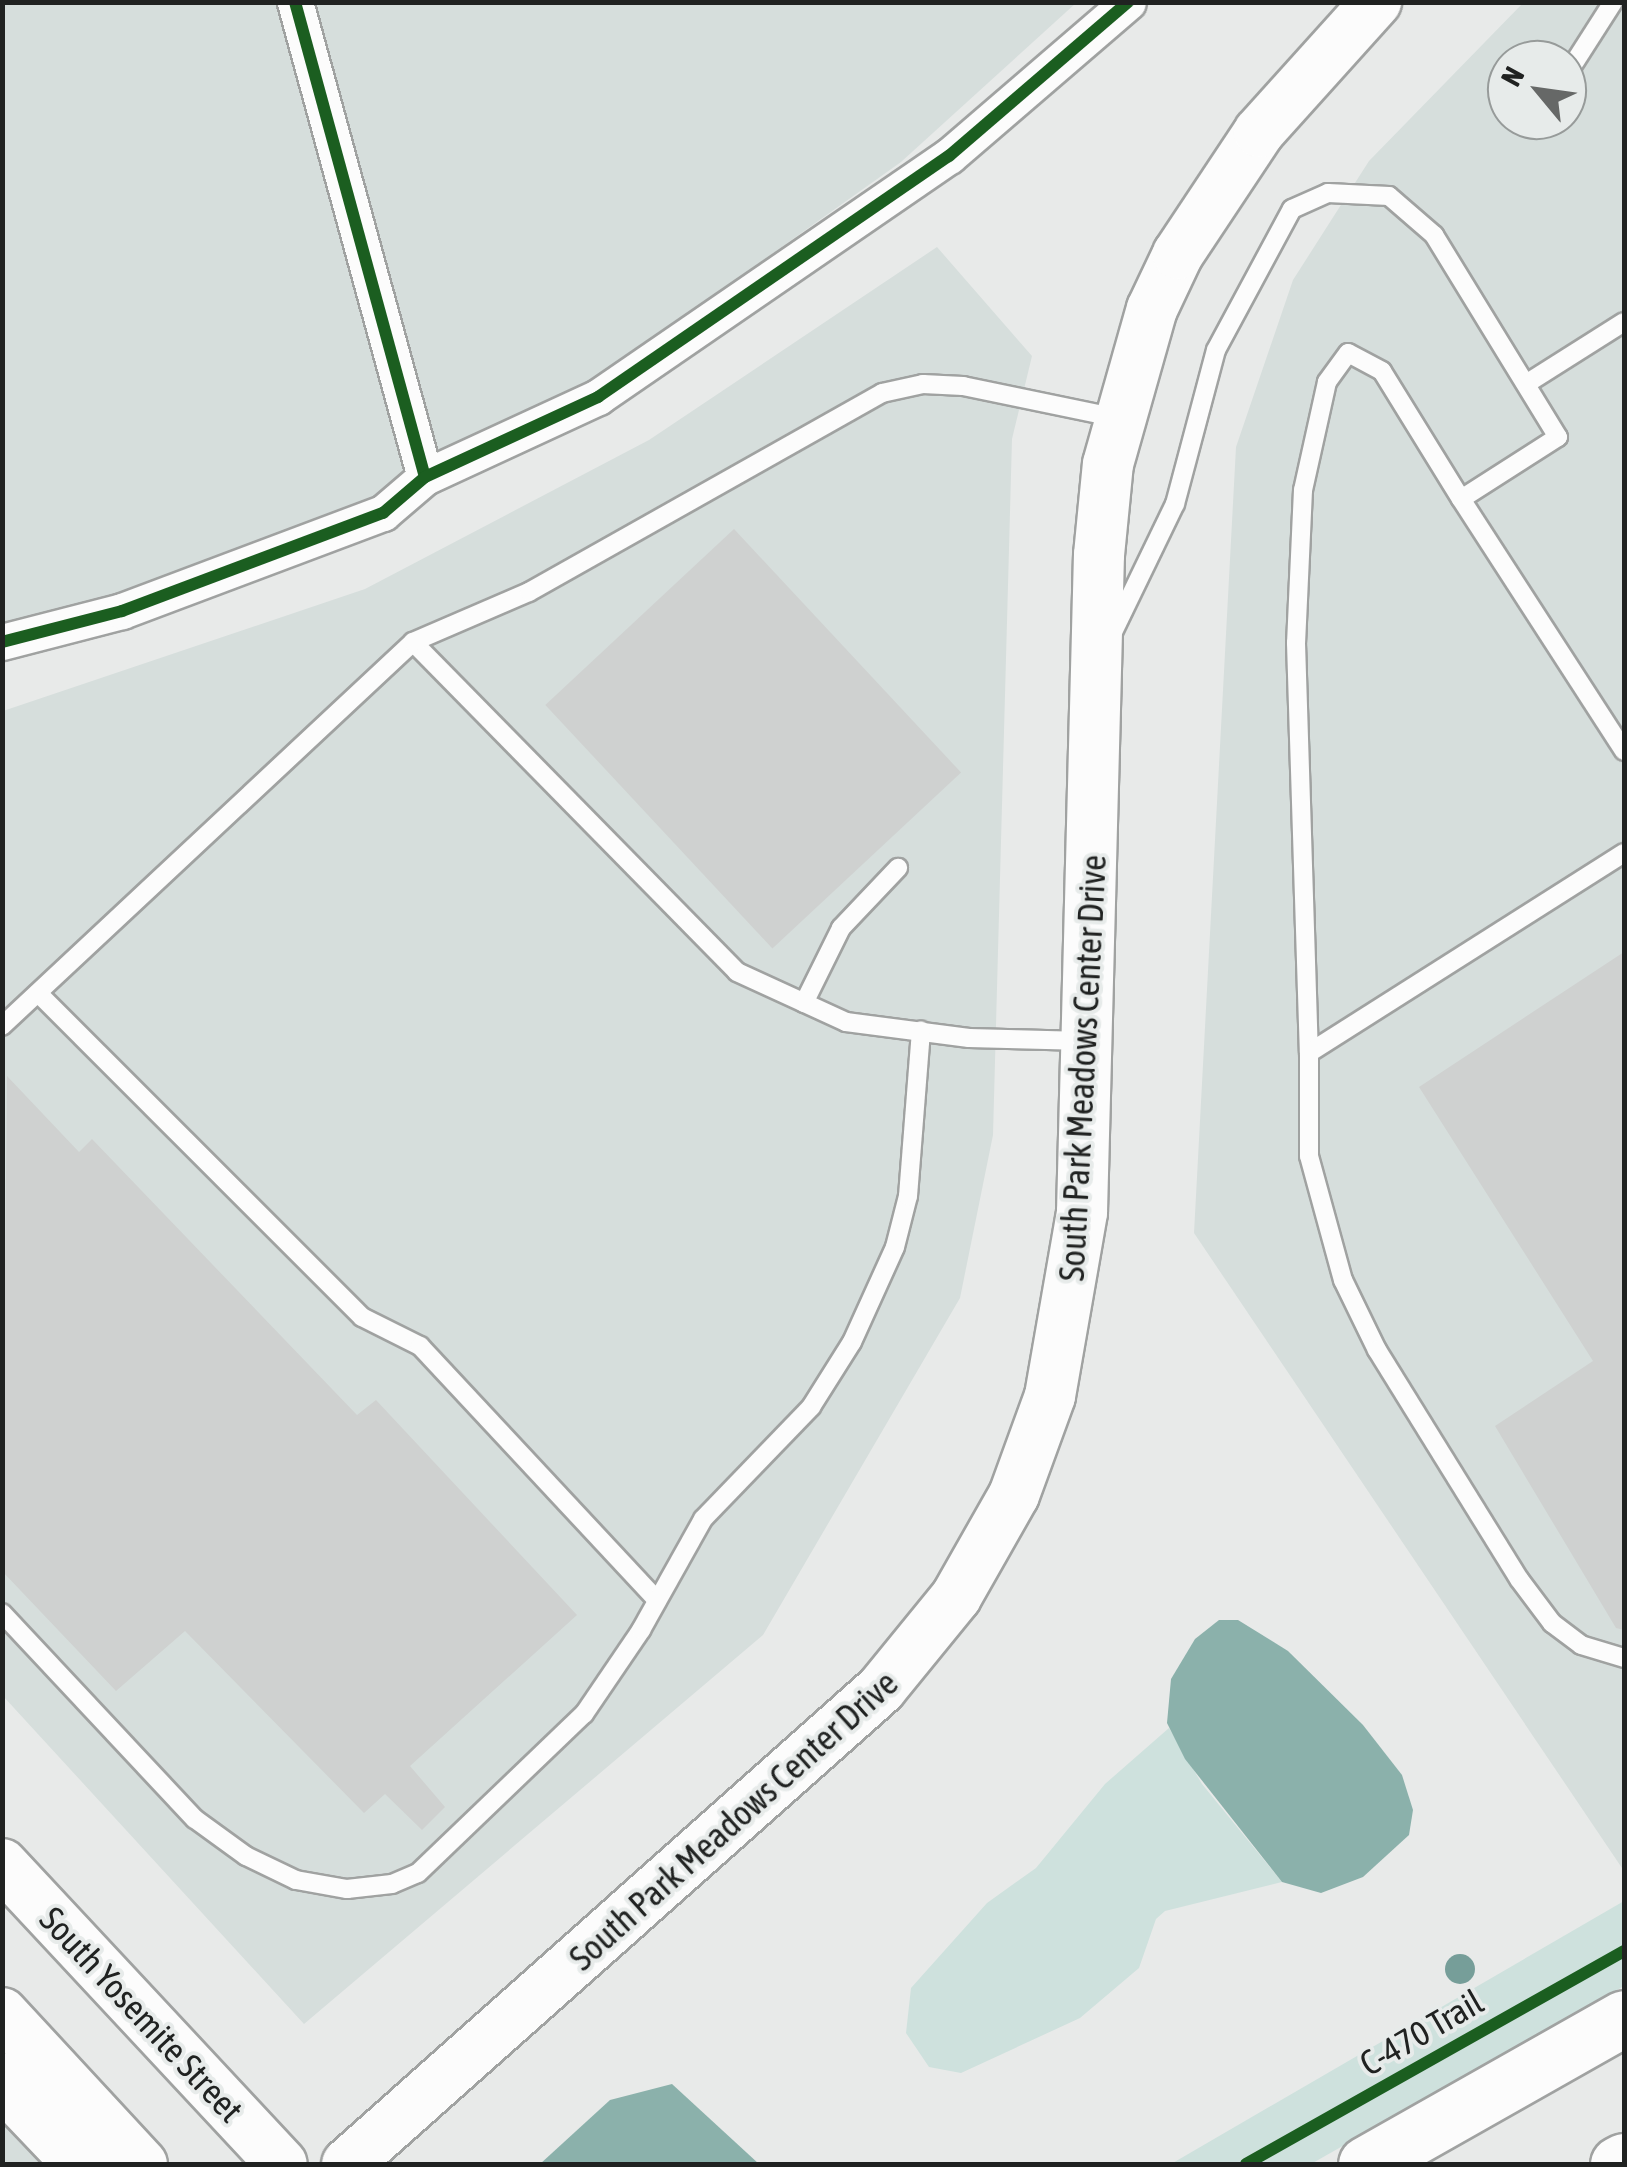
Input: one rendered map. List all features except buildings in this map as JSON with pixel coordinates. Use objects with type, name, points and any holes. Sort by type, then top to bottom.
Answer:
[{"type":"highway","points":[[1366,2164],[1624,2018]]},
{"type":"highway","points":[[2,2080],[82,2164]]},
{"type":"main road","name":"South Park Meadows Center Drive","points":[[348,2164],[819,1750],[881,1689],[956,1596],[1014,1496],[1059,1360],[1082,1212],[1090,1041],[1099,555],[1120,419],[1152,309],[1211,198],[1259,132],[1376,2]]},
{"type":"main road","name":"South Yosemite Street","points":[[2,1864],[282,2164]]},
{"type":"main road","points":[[2,2013],[142,2164]]},
{"type":"street","points":[[295,2],[425,476]]},
{"type":"street","points":[[2,642],[122,611],[383,513],[425,476],[598,397],[949,156],[1128,2]]},
{"type":"lane","points":[[1587,43],[1613,2]]},
{"type":"lane","points":[[1096,667],[1175,504],[1216,350],[1292,210],[1328,193],[1388,196],[1434,236],[1529,382],[1558,436],[1461,499]]},
{"type":"lane","points":[[1529,382],[1624,322]]},
{"type":"lane","points":[[1624,750],[1382,371],[1348,353],[1337,362],[1321,404],[1303,490],[1296,643],[1309,1052],[1308,1156],[1322,1216],[1377,1350],[1552,1623],[1581,1645],[1624,1658]]},
{"type":"lane","points":[[2,1026],[413,642],[529,592],[882,393],[923,384],[964,386],[1120,419]]},
{"type":"lane","points":[[413,642],[737,972],[846,1022],[921,1032],[1090,1041]]},
{"type":"lane","points":[[1309,1052],[1624,854]]},
{"type":"lane","points":[[804,1003],[841,928],[898,868]]},
{"type":"lane","points":[[38,993],[362,1317],[420,1346],[656,1599]]},
{"type":"lane","points":[[2,1612],[215,1836],[296,1880],[347,1889],[418,1873],[455,1843],[584,1714],[703,1519],[811,1407],[852,1342],[895,1246],[908,1196],[921,1032]]},
{"type":"shaded area","points":[[3,3],[1076,3],[901,162],[571,397],[326,531],[3,632]]},
{"type":"shaded area","points":[[1523,3],[1624,3],[1624,1871],[1194,1233],[1236,447],[1293,280],[1369,161]]},
{"type":"shaded area","points":[[937,247],[1032,356],[1012,439],[993,1135],[960,1298],[763,1635],[304,2024],[3,1696],[3,711],[365,589],[649,440]]},
{"type":"shaded area","points":[[1169,1728],[1202,1784],[1282,1882],[1165,1911],[1156,1919],[1139,1968],[1080,2018],[961,2073],[929,2067],[906,2033],[911,1988],[987,1903],[1036,1868],[1105,1784]]},
{"type":"shaded area","points":[[1624,1901],[1624,1986],[1311,2164],[1171,2164]]},
{"type":"shaded area","points":[[3,2116],[47,2164],[3,2164]]},
{"type":"water","points":[[1219,1620],[1238,1620],[1288,1651],[1363,1725],[1402,1775],[1413,1810],[1409,1835],[1363,1877],[1321,1893],[1282,1882],[1185,1759],[1167,1723],[1171,1679],[1195,1639]]},
{"type":"water","points":[[672,2084],[759,2164],[540,2164],[610,2100]]},
{"type":"cycle path","points":[[295,2],[425,477]]},
{"type":"cycle path","points":[[2,642],[122,611],[383,513],[425,477],[598,397],[949,156],[1128,2]]},
{"type":"cycle path","name":"C-470 Trail","points":[[1246,2164],[1624,1951]]}]
